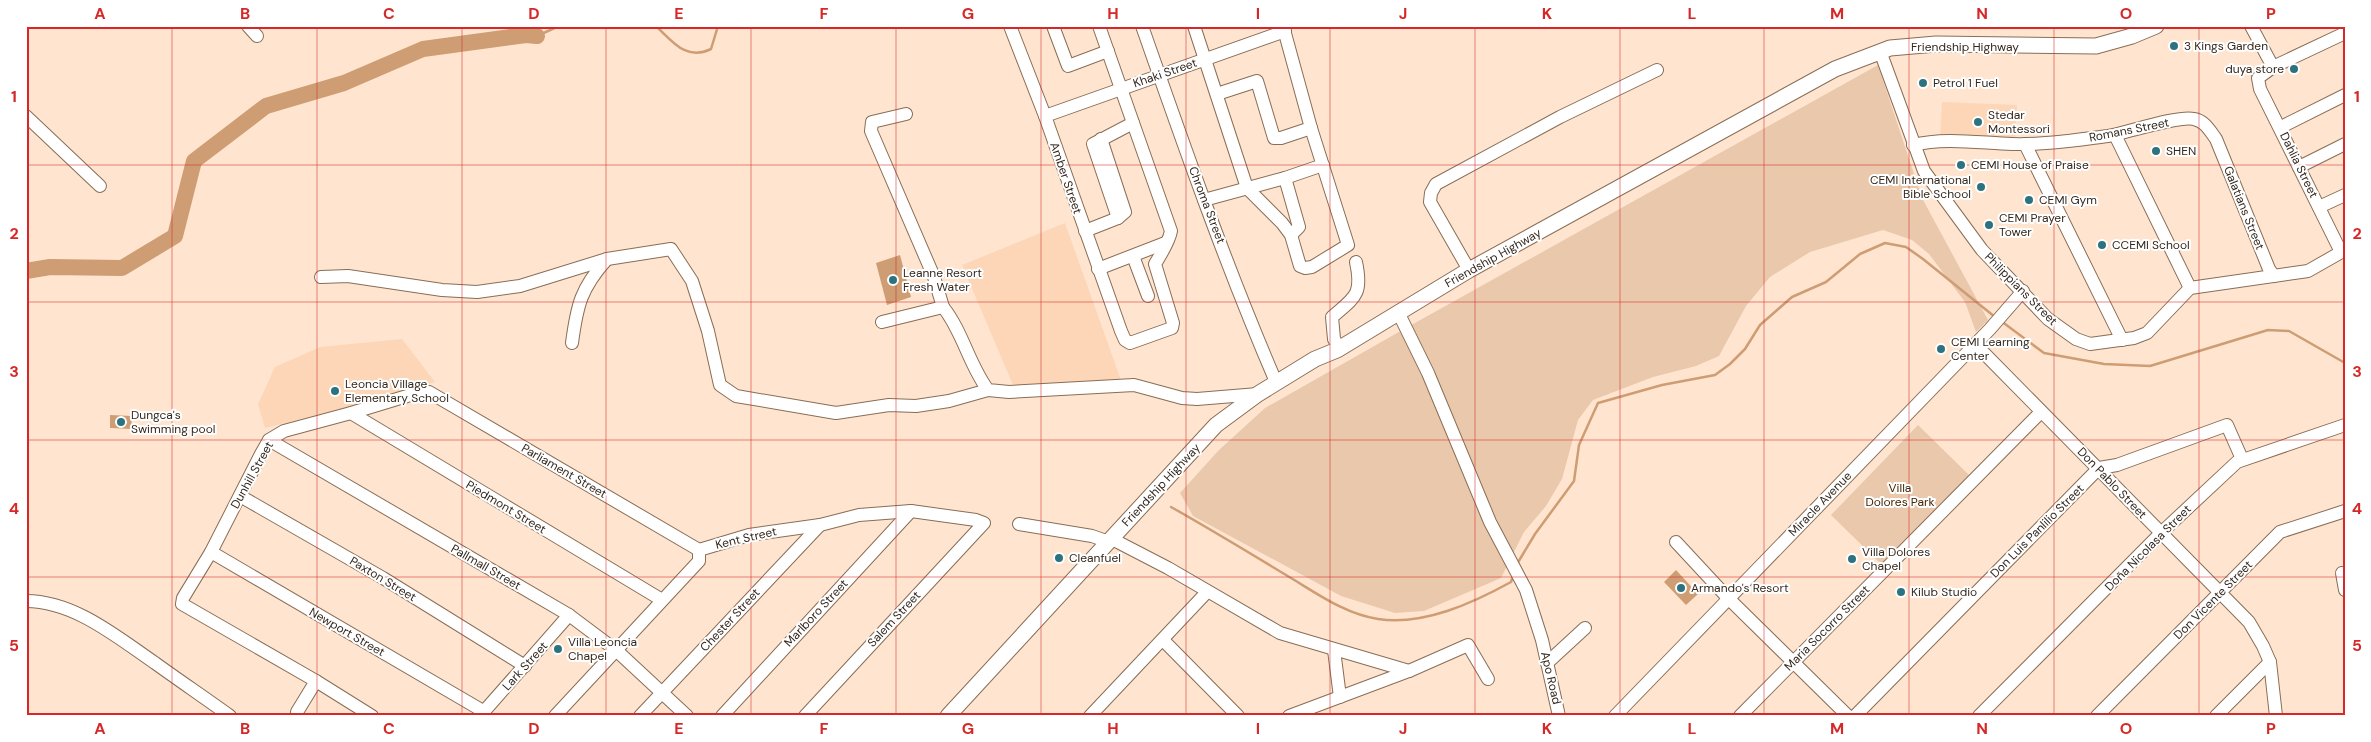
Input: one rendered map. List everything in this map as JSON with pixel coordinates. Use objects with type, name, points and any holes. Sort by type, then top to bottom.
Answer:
[{"type":"main road","name":"Friendship Highway","points":[[948,716],[1216,425],[1276,382],[1339,348],[1470,270],[1835,69],[1880,51],[1936,44],[2096,46],[2132,36],[2156,26]]},
{"type":"street","name":"Amber Street","points":[[1010,26],[1098,269],[1123,335],[1130,343],[1172,328],[1173,323],[1155,264],[1165,243],[1170,239],[1171,231],[1100,26]]},
{"type":"street","points":[[1053,26],[1068,66],[1108,51]]},
{"type":"street","name":"Chroma Street","points":[[1142,26],[1252,328],[1276,382]]},
{"type":"street","points":[[1194,26],[1247,188],[1282,223],[1291,235],[1300,266],[1305,268],[1312,267],[1348,245],[1311,128],[1284,28]]},
{"type":"street","points":[[2251,26],[2273,67],[2345,34]]},
{"type":"street","name":"Khaki Street","points":[[1044,116],[1205,59],[1284,28]]},
{"type":"street","name":"Philippians Street","points":[[1880,51],[1924,172],[1982,250],[2023,290],[2048,319],[2076,339],[2090,344],[2122,340],[2147,333],[2190,288]]},
{"type":"street","name":"Dahlia Street","points":[[2273,67],[2258,78],[2260,89],[2343,251]]},
{"type":"street","points":[[1470,270],[1430,202],[1431,193],[1436,184],[1560,118],[1657,70]]},
{"type":"street","points":[[1217,94],[1257,81],[1274,138],[1281,138],[1311,128]]},
{"type":"street","points":[[2281,127],[2345,95]]},
{"type":"street","points":[[906,114],[872,122],[871,131],[934,277],[943,307],[956,327],[978,376],[988,390]]},
{"type":"street","points":[[26,116],[100,186]]},
{"type":"street","name":"Romans Street","points":[[1913,145],[1961,142],[2025,144],[2115,135],[2157,124],[2193,118],[2204,124],[2216,139]]},
{"type":"street","points":[[1085,231],[1118,218],[1093,144],[1134,124]]},
{"type":"street","points":[[2115,135],[2190,288],[2308,271],[2343,251]]},
{"type":"street","name":"Galatians Street","points":[[2216,139],[2269,269],[2274,276]]},
{"type":"street","points":[[2025,144],[2122,340]]},
{"type":"street","points":[[2299,167],[2345,144]]},
{"type":"street","points":[[1204,200],[1285,178],[1322,165]]},
{"type":"street","points":[[1285,178],[1299,227],[1291,235]]},
{"type":"street","points":[[2320,207],[2345,195]]},
{"type":"street","points":[[1098,269],[1165,243]]},
{"type":"street","points":[[321,277],[348,276],[442,290],[477,292],[520,286],[607,259],[671,249],[692,281],[708,331],[720,384],[736,396],[836,413],[889,405],[916,406],[949,401],[988,390],[1009,392],[1134,385],[1182,398],[1197,400],[1258,394]]},
{"type":"street","points":[[1133,256],[1143,298],[1163,293]]},
{"type":"street","points":[[572,343],[580,297],[593,275],[607,259]]},
{"type":"street","points":[[1339,348],[1334,339],[1332,317],[1353,301],[1357,292],[1359,278],[1356,262]]},
{"type":"street","name":"Miracle Avenue","points":[[1615,716],[1990,329],[2009,309],[2023,290]]},
{"type":"street","points":[[882,322],[943,307]]},
{"type":"street","name":"Apo Road","points":[[1398,312],[1428,373],[1490,522],[1526,590],[1542,640],[1559,716]]},
{"type":"street","name":"Don Pablo Street","points":[[1975,344],[2249,622],[2270,662],[2276,716]]},
{"type":"street","name":"Dunhill Street","points":[[316,681],[182,604],[183,598],[210,552],[269,440],[284,431],[417,393],[430,392]]},
{"type":"street","name":"Parliament Street","points":[[430,392],[699,550]]},
{"type":"street","name":"Maria Socorro Street","points":[[1740,716],[2041,412]]},
{"type":"street","name":"Piedmont Street","points":[[351,413],[662,600]]},
{"type":"street","points":[[2099,468],[2116,465],[2227,425],[2242,459]]},
{"type":"street","name":"Doña Nicolasa Street","points":[[1979,716],[2161,533],[2242,459],[2345,425]]},
{"type":"street","name":"Pallmall Street","points":[[269,440],[569,615],[617,651],[687,716]]},
{"type":"street","name":"Don Luis Panlilio Street","points":[[1855,716],[2099,468]]},
{"type":"street","name":"Paxton Street","points":[[240,496],[383,578],[525,666]]},
{"type":"street","name":"Kent Street","points":[[556,716],[699,561],[699,550],[749,535],[820,525],[859,515],[911,511],[976,520],[984,523]]},
{"type":"street","name":"Marlboro Street","points":[[722,716],[911,511]]},
{"type":"street","name":"Don Vicente Street","points":[[2096,716],[2280,532],[2345,511]]},
{"type":"street","name":"Salem Street","points":[[805,716],[984,523]]},
{"type":"street","points":[[1019,524],[1110,540],[1280,634],[1409,671]]},
{"type":"street","name":"Chester Street","points":[[640,716],[820,525]]},
{"type":"street","points":[[1676,542],[1728,598],[1848,716]]},
{"type":"street","name":"Newport Street","points":[[210,552],[481,714]]},
{"type":"street","points":[[2342,573],[2345,590]]},
{"type":"street","points":[[1090,716],[1207,592]]},
{"type":"street","points":[[26,601],[41,601],[57,605],[111,633],[230,716]]},
{"type":"street","name":"Lark Street","points":[[481,714],[569,615]]},
{"type":"street","points":[[1547,664],[1585,628]]},
{"type":"street","points":[[1163,640],[1238,716]]},
{"type":"street","points":[[1289,716],[1409,671],[1468,645],[1488,679]]},
{"type":"street","points":[[1334,650],[1340,697]]},
{"type":"street","points":[[2216,716],[2270,662]]},
{"type":"street","points":[[298,712],[316,681],[359,712],[372,716]]},
{"type":"shaded area","name":"Stedar Montessori","points":[[1942,102],[2017,105],[2015,143],[1940,140]]},
{"type":"shaded area","points":[[1065,223],[1122,383],[1016,392],[962,265]]},
{"type":"shaded area","name":"Leanne Resort Fresh Water","points":[[900,255],[911,297],[887,305],[876,263]]},
{"type":"shaded area","name":"Leoncia Village Elementary School","points":[[402,339],[435,382],[376,400],[265,428],[258,404],[275,367],[320,347]]},
{"type":"shaded area","name":"Dungca's Swimming pool","points":[[110,415],[132,416],[131,429],[110,428]]},
{"type":"shaded area","name":"Armando's Resort","points":[[1676,570],[1698,594],[1686,605],[1664,582]]},
{"type":"green space","points":[[1878,65],[1922,198],[1988,320],[1976,332],[1965,302],[1929,254],[1912,240],[1883,230],[1810,252],[1770,277],[1746,306],[1719,356],[1696,366],[1653,377],[1593,400],[1578,420],[1562,479],[1546,506],[1524,532],[1501,578],[1424,611],[1395,613],[1341,596],[1193,516],[1180,493],[1218,451],[1265,408]]},
{"type":"green space","name":"Villa Dolores Park","points":[[1918,425],[1969,475],[1882,565],[1831,515]]},
{"type":"waterway","points":[[537,36],[559,26]]},
{"type":"waterway","points":[[656,26],[680,48],[694,53],[711,49],[718,26]]},
{"type":"waterway","points":[[26,271],[50,267],[122,268],[175,236],[194,161],[266,106],[344,83],[423,49],[526,35],[537,36]]},
{"type":"waterway","points":[[1517,564],[1535,534],[1574,481],[1579,445],[1598,403],[1662,385],[1715,375],[1730,364],[1745,349],[1760,325],[1792,297],[1826,282],[1860,254],[1885,243],[1906,247],[1995,317]]},
{"type":"waterway","points":[[2001,321],[2044,353],[2104,364],[2150,366],[2268,330],[2289,331],[2345,363]]},
{"type":"waterway","points":[[1171,507],[1330,602],[1353,612],[1378,619],[1412,619],[1447,611],[1481,598],[1511,582],[1513,576]]},
{"type":"place","name":"3 Kings Garden","points":[[2174,46]]},
{"type":"place","name":"duya store","points":[[2294,69]]},
{"type":"place","name":"Petrol 1 Fuel","points":[[1923,83]]},
{"type":"place","name":"Stedar Montessori","points":[[1978,122]]},
{"type":"place","name":"SHEN","points":[[2156,151]]},
{"type":"place","name":"CEMI House of Praise","points":[[1961,165]]},
{"type":"place","name":"CEMI International Bible School","points":[[1981,187]]},
{"type":"place","name":"CEMI Gym","points":[[2029,200]]},
{"type":"place","name":"CEMI Prayer Tower","points":[[1989,225]]},
{"type":"place","name":"CCEMI School","points":[[2102,245]]},
{"type":"place","name":"Leanne Resort Fresh Water","points":[[893,280]]},
{"type":"place","name":"CEMI Learning Center","points":[[1941,349]]},
{"type":"place","name":"Leoncia Village Elementary School","points":[[335,391]]},
{"type":"place","name":"Dungca's Swimming pool","points":[[121,422]]},
{"type":"place","name":"Cleanfuel","points":[[1059,558]]},
{"type":"place","name":"Villa Dolores Chapel","points":[[1852,559]]},
{"type":"place","name":"Armando's Resort","points":[[1681,588]]},
{"type":"place","name":"Kilub Studio","points":[[1901,592]]},
{"type":"place","name":"Villa Leoncia Chapel","points":[[558,649]]}]
